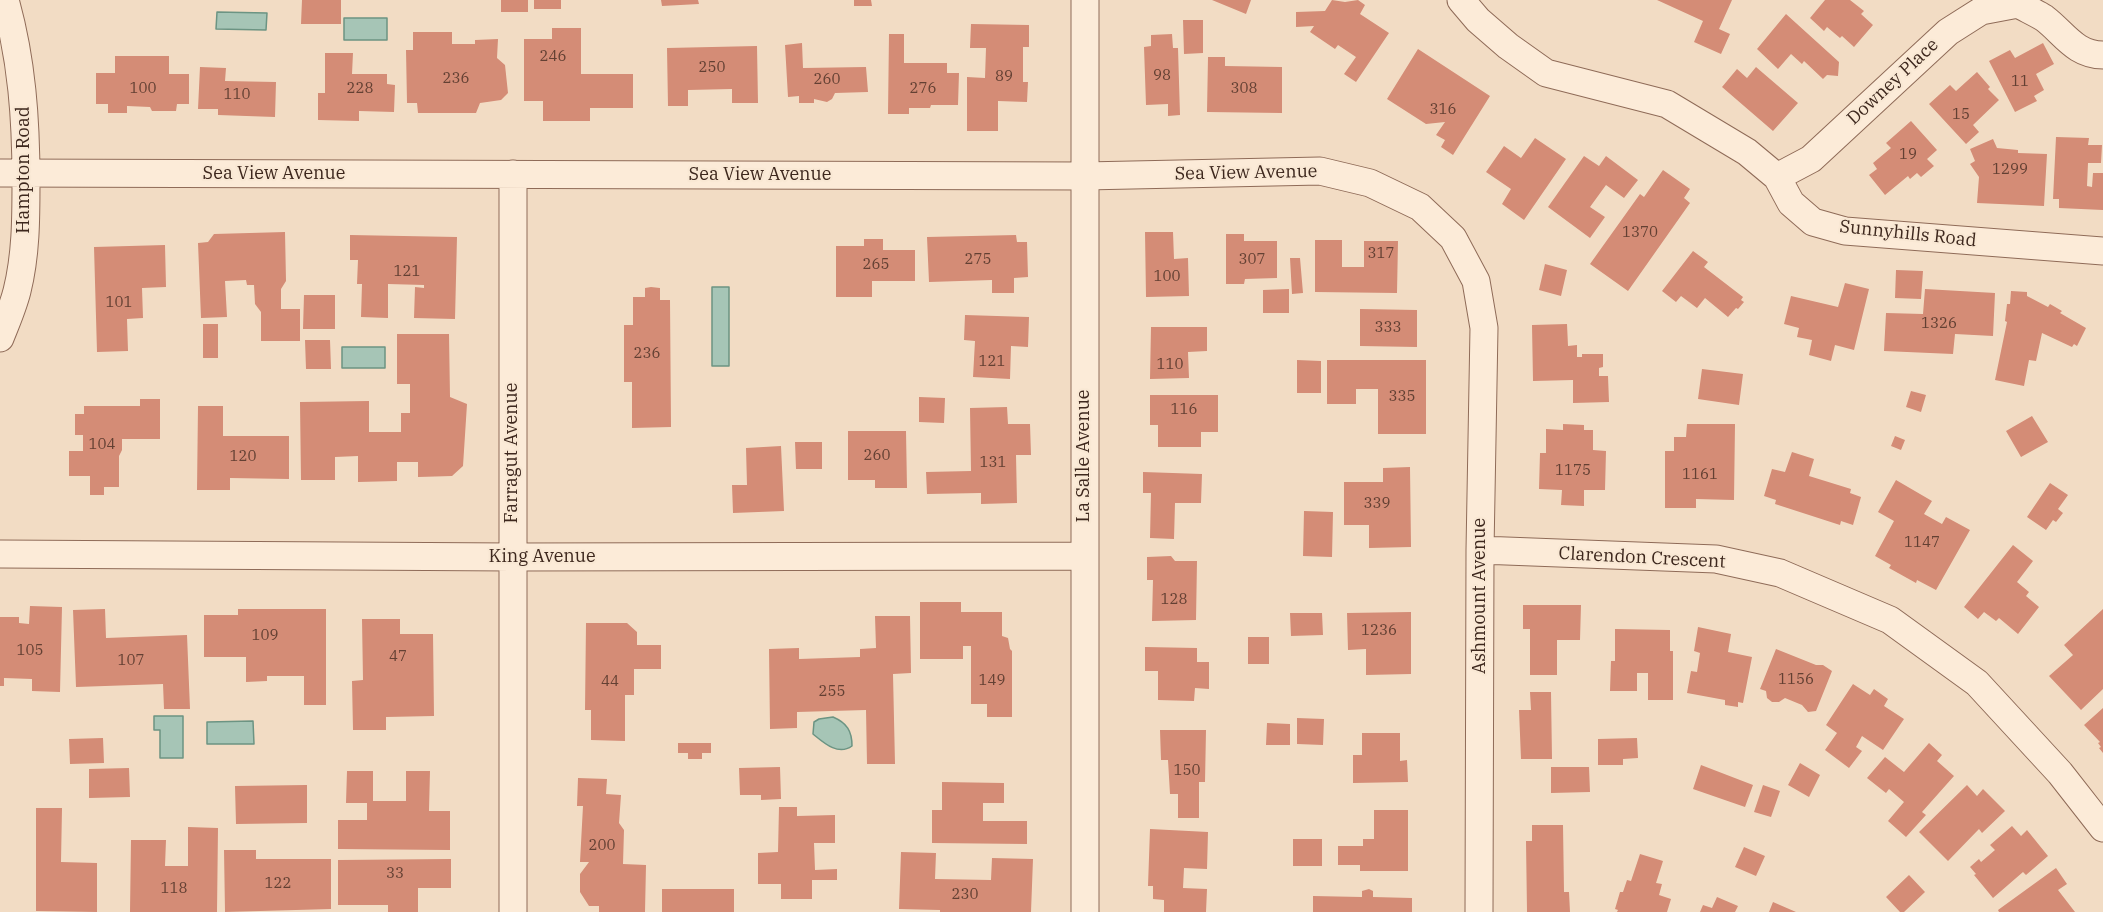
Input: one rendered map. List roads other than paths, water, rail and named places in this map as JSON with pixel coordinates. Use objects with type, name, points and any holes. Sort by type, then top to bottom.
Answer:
[{"type":"street","name":"La Salle Avenue","points":[[1085,0],[1083,556],[1085,912]]},
{"type":"street","name":"Sunnyhills Road","points":[[1461,0],[1478,20],[1508,46],[1546,73],[1667,104],[1748,153],[1777,177],[1791,203],[1813,222],[1845,231],[2103,251]]},
{"type":"street","name":"Downey Place","points":[[1777,177],[1811,159],[1948,32],[1981,11],[2018,4],[2045,19],[2075,47],[2091,55],[2103,55]]},
{"type":"street","name":"Hampton Road","points":[[0,338],[17,292],[24,247],[13,173],[23,98],[12,8]]},
{"type":"street","name":"Sea View Avenue","points":[[13,173],[1085,176],[1320,171],[1370,183],[1420,207],[1453,238],[1476,281]]},
{"type":"street","name":"Farragut Avenue","points":[[513,174],[513,912]]},
{"type":"street","name":"Ashmount Avenue","points":[[1476,281],[1484,328],[1480,550],[1479,912]]},
{"type":"street","name":"Clarendon Crescent","points":[[1480,550],[1716,559],[1780,573],[1890,620],[1977,683],[2060,773],[2103,828]]},
{"type":"street","name":"King Avenue","points":[[0,554],[512,557],[1083,556]]}]
